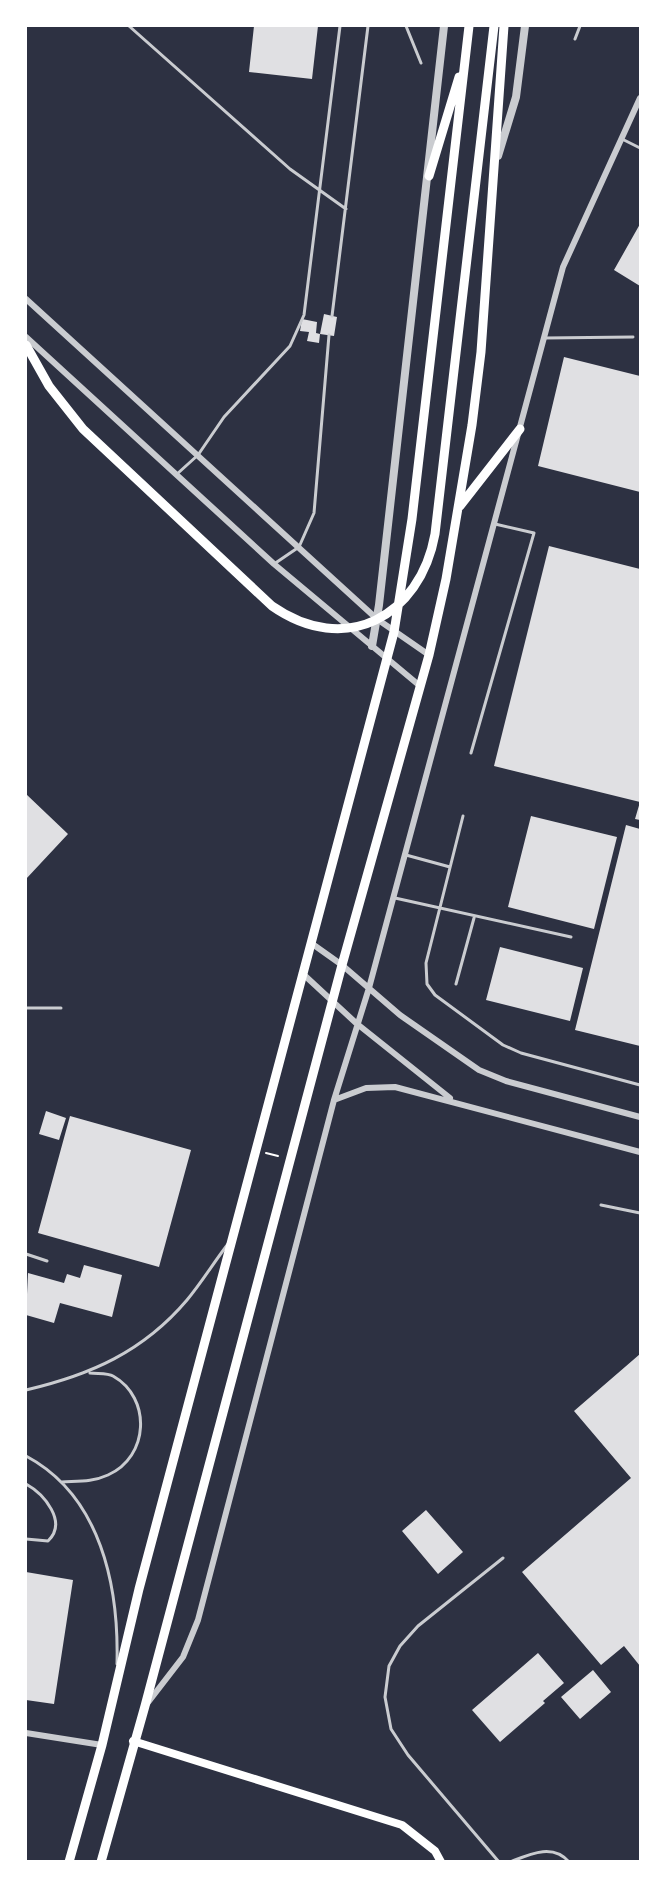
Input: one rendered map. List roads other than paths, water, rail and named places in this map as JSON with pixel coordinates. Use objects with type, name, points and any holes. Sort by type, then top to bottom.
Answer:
[{"type":"main road","points":[[69,1862],[102,1745],[117,1677],[394,632],[412,519],[469,26]]},
{"type":"main road","points":[[26,345],[49,386],[83,429],[272,606],[296,620],[323,627],[351,626],[377,619],[393,610],[414,589],[431,557],[472,192],[494,26]]},
{"type":"main road","points":[[101,1862],[133,1741],[145,1706],[332,1000],[429,656],[458,508],[481,352],[504,26]]},
{"type":"main road","points":[[429,176],[466,54]]},
{"type":"main road","points":[[458,508],[520,429]]},
{"type":"main road","points":[[133,1741],[402,1825],[435,1851],[441,1862]]},
{"type":"street","points":[[372,646],[429,176],[444,26]]},
{"type":"street","points":[[494,166],[516,97],[525,26]]},
{"type":"street","points":[[145,1706],[165,1684],[183,1658],[198,1620],[334,1100],[356,1023],[369,988],[563,267],[640,98]]},
{"type":"street","points":[[26,299],[377,619],[429,656]]},
{"type":"street","points":[[26,337],[274,564],[420,686]]},
{"type":"street","points":[[310,943],[342,965],[418,1028],[479,1070],[506,1081],[640,1117]]},
{"type":"street","points":[[302,973],[356,1023],[452,1100]]},
{"type":"street","points":[[334,1100],[366,1088],[395,1087],[452,1100],[640,1152]]},
{"type":"street","points":[[26,1733],[102,1745]]},
{"type":"lane","points":[[129,26],[290,169],[346,209]]},
{"type":"lane","points":[[177,474],[198,455],[224,417],[290,346],[297,330],[308,298],[340,26]]},
{"type":"lane","points":[[332,316],[368,26]]},
{"type":"lane","points":[[406,26],[421,63]]},
{"type":"lane","points":[[575,39],[580,26]]},
{"type":"lane","points":[[622,139],[640,148]]},
{"type":"lane","points":[[274,564],[299,548],[314,513],[329,335]]},
{"type":"lane","points":[[544,338],[633,338]]},
{"type":"lane","points":[[471,753],[534,533],[494,524]]},
{"type":"lane","points":[[463,816],[426,963],[427,984],[435,995],[503,1045],[520,1053],[640,1084]]},
{"type":"lane","points":[[405,855],[450,867]]},
{"type":"lane","points":[[393,897],[474,918],[571,938]]},
{"type":"lane","points":[[456,984],[474,918]]},
{"type":"lane","points":[[26,1008],[61,1008]]},
{"type":"lane","points":[[601,1205],[640,1213]]},
{"type":"lane","points":[[26,1390],[88,1373],[130,1350],[156,1332],[187,1299],[234,1236]]},
{"type":"lane","points":[[26,1254],[47,1261]]},
{"type":"lane","points":[[62,1482],[91,1480],[109,1475],[122,1466],[137,1446],[142,1424],[138,1404],[130,1390],[112,1375],[88,1373]]},
{"type":"lane","points":[[26,1456],[62,1482],[84,1509],[102,1547],[113,1583],[118,1621],[117,1677]]},
{"type":"lane","points":[[26,1484],[50,1506],[56,1518],[56,1527],[48,1541],[26,1539]]},
{"type":"lane","points":[[499,1862],[408,1755],[391,1729],[385,1697],[389,1666],[400,1647],[418,1626],[503,1558]]},
{"type":"lane","points":[[510,1862],[535,1852],[551,1851],[563,1854],[569,1862]]}]
